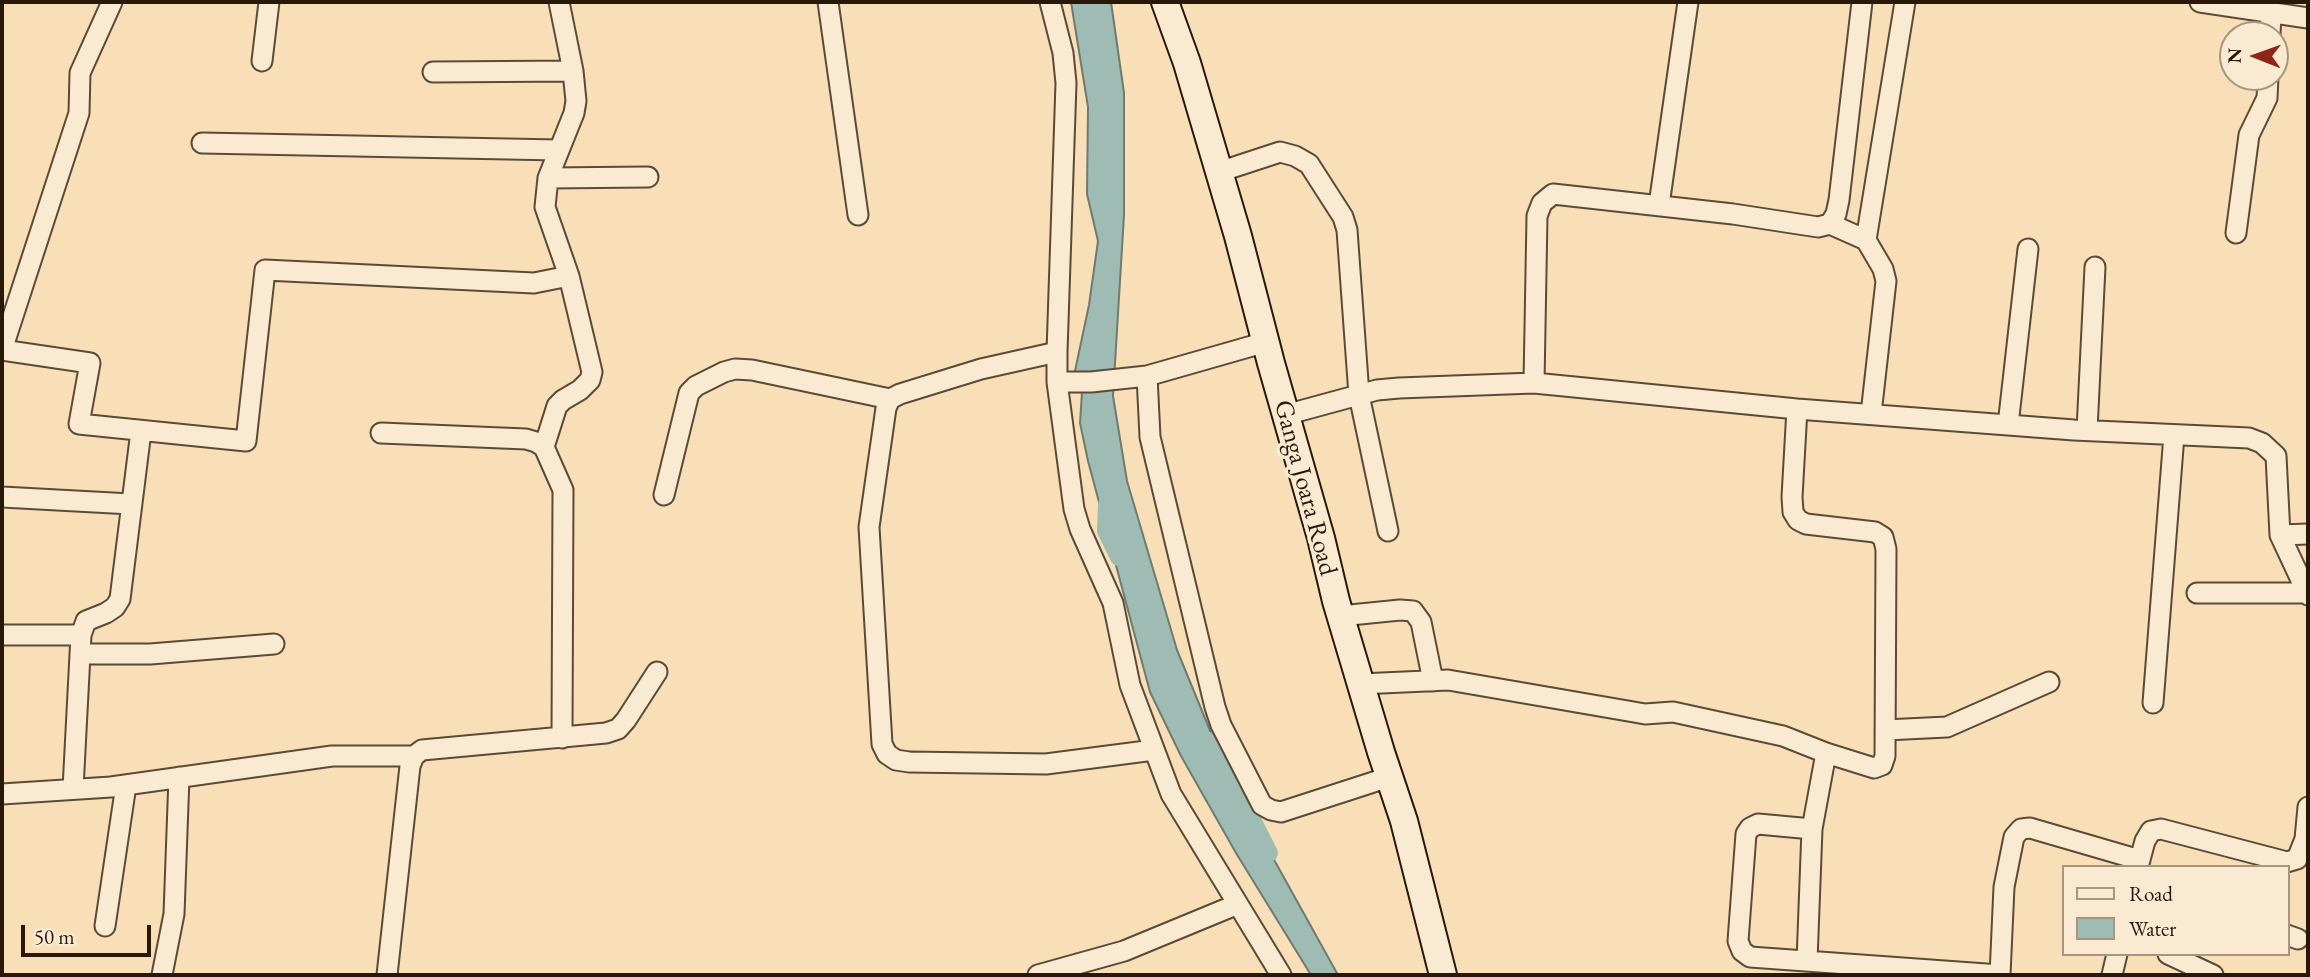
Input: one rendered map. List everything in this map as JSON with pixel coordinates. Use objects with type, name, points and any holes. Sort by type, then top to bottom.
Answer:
[{"type":"main road","name":"Ganga Joara Road","points":[[1166,2],[1187,63],[1238,236],[1340,616],[1404,821],[1443,975]]},
{"type":"street","points":[[112,2],[80,73],[79,113],[2,350],[90,363],[79,424],[246,441],[265,270],[534,283],[569,276]]},
{"type":"street","points":[[262,61],[269,2]]},
{"type":"street","points":[[544,447],[557,406],[580,390],[590,380],[592,372],[569,276],[545,207],[548,178],[574,113],[576,101],[573,71],[559,2]]},
{"type":"street","points":[[828,2],[858,215]]},
{"type":"street","points":[[1051,2],[1063,53],[1066,83],[1057,383],[1077,519],[1113,603],[1130,685],[1171,794],[1281,975]]},
{"type":"street","points":[[1659,205],[1688,2]]},
{"type":"street","points":[[1830,224],[1836,215],[1839,200],[1862,2]]},
{"type":"street","points":[[1866,240],[1905,2]]},
{"type":"street","points":[[2200,2],[2308,18]]},
{"type":"street","points":[[2271,21],[2272,13]]},
{"type":"street","points":[[433,72],[573,71]]},
{"type":"street","points":[[2236,233],[2249,135],[2267,98],[2267,91]]},
{"type":"street","points":[[202,143],[559,150]]},
{"type":"street","points":[[1219,172],[1279,152],[1295,156],[1309,163],[1343,217],[1347,230],[1359,395],[1388,531]]},
{"type":"street","points":[[548,178],[648,177]]},
{"type":"street","points":[[1534,383],[1536,216],[1542,203],[1553,194],[1564,193],[1818,227],[1830,224],[1866,240],[1878,258],[1886,281],[1871,414]]},
{"type":"street","points":[[2008,425],[2028,249]]},
{"type":"street","points":[[2087,430],[2095,267]]},
{"type":"street","points":[[1057,383],[1146,376],[1266,342]]},
{"type":"street","points":[[664,495],[689,393],[696,386],[724,372],[735,369],[752,370],[890,399],[981,369],[1057,352]]},
{"type":"street","points":[[1146,376],[1150,437],[1214,707],[1262,805],[1281,813],[1389,777]]},
{"type":"street","points":[[1285,415],[1359,395],[1399,388],[1534,383],[2008,425],[2249,438],[2270,448],[2276,456],[2280,535],[2308,594],[2197,593]]},
{"type":"street","points":[[890,399],[886,408],[869,527],[880,729],[882,744],[887,754],[896,760],[909,762],[1027,764],[1154,750]]},
{"type":"street","points":[[1360,684],[1467,682],[1628,711],[1684,714],[1783,736],[1874,768],[1882,765],[1885,756],[1886,549],[1883,537],[1875,532],[1806,524],[1798,520],[1793,512],[1792,497],[1797,408]]},
{"type":"street","points":[[73,789],[81,644],[86,621],[106,613],[115,607],[120,599],[141,431]]},
{"type":"street","points":[[381,433],[526,439],[544,447],[563,490],[562,737]]},
{"type":"street","points":[[2153,703],[2174,435]]},
{"type":"street","points":[[2,497],[131,505]]},
{"type":"street","points":[[2280,535],[2308,534]]},
{"type":"street","points":[[1340,616],[1413,611],[1421,622],[1433,681]]},
{"type":"street","points":[[2,635],[150,654],[274,644]]},
{"type":"street","points":[[387,975],[410,766],[414,756],[422,750],[606,733],[618,729],[657,673]]},
{"type":"street","points":[[1885,730],[1947,727],[2049,682]]},
{"type":"street","points":[[1807,961],[1812,829],[1826,753]]},
{"type":"street","points":[[2,794],[126,785],[332,756],[414,756]]},
{"type":"street","points":[[162,975],[174,914],[179,777]]},
{"type":"street","points":[[105,926],[126,785]]},
{"type":"street","points":[[1812,829],[1758,824],[1749,828],[1746,835],[1738,941],[1742,951],[1750,957],[2000,975],[2004,887],[2014,836],[2021,829],[2030,828],[2139,864],[2145,841],[2151,831],[2161,829],[2287,862],[2297,859],[2305,839],[2308,807]]},
{"type":"street","points":[[1038,975],[1124,951],[1238,904]]},
{"type":"street","points":[[2112,975],[2117,956]]},
{"type":"street","points":[[2172,956],[2213,975]]},
{"type":"water","points":[[1071,2],[1111,2],[1124,93],[1124,215],[1113,396],[1127,481],[1177,650],[1232,784],[1338,975],[1311,975],[1236,853],[1181,756],[1150,692],[1080,423],[1082,392],[1075,371],[1089,305],[1098,241],[1087,194],[1088,107]]},
{"type":"waterway","points":[[1107,504],[1106,531],[1119,557]]},
{"type":"waterway","points":[[1212,741],[1269,853]]}]
